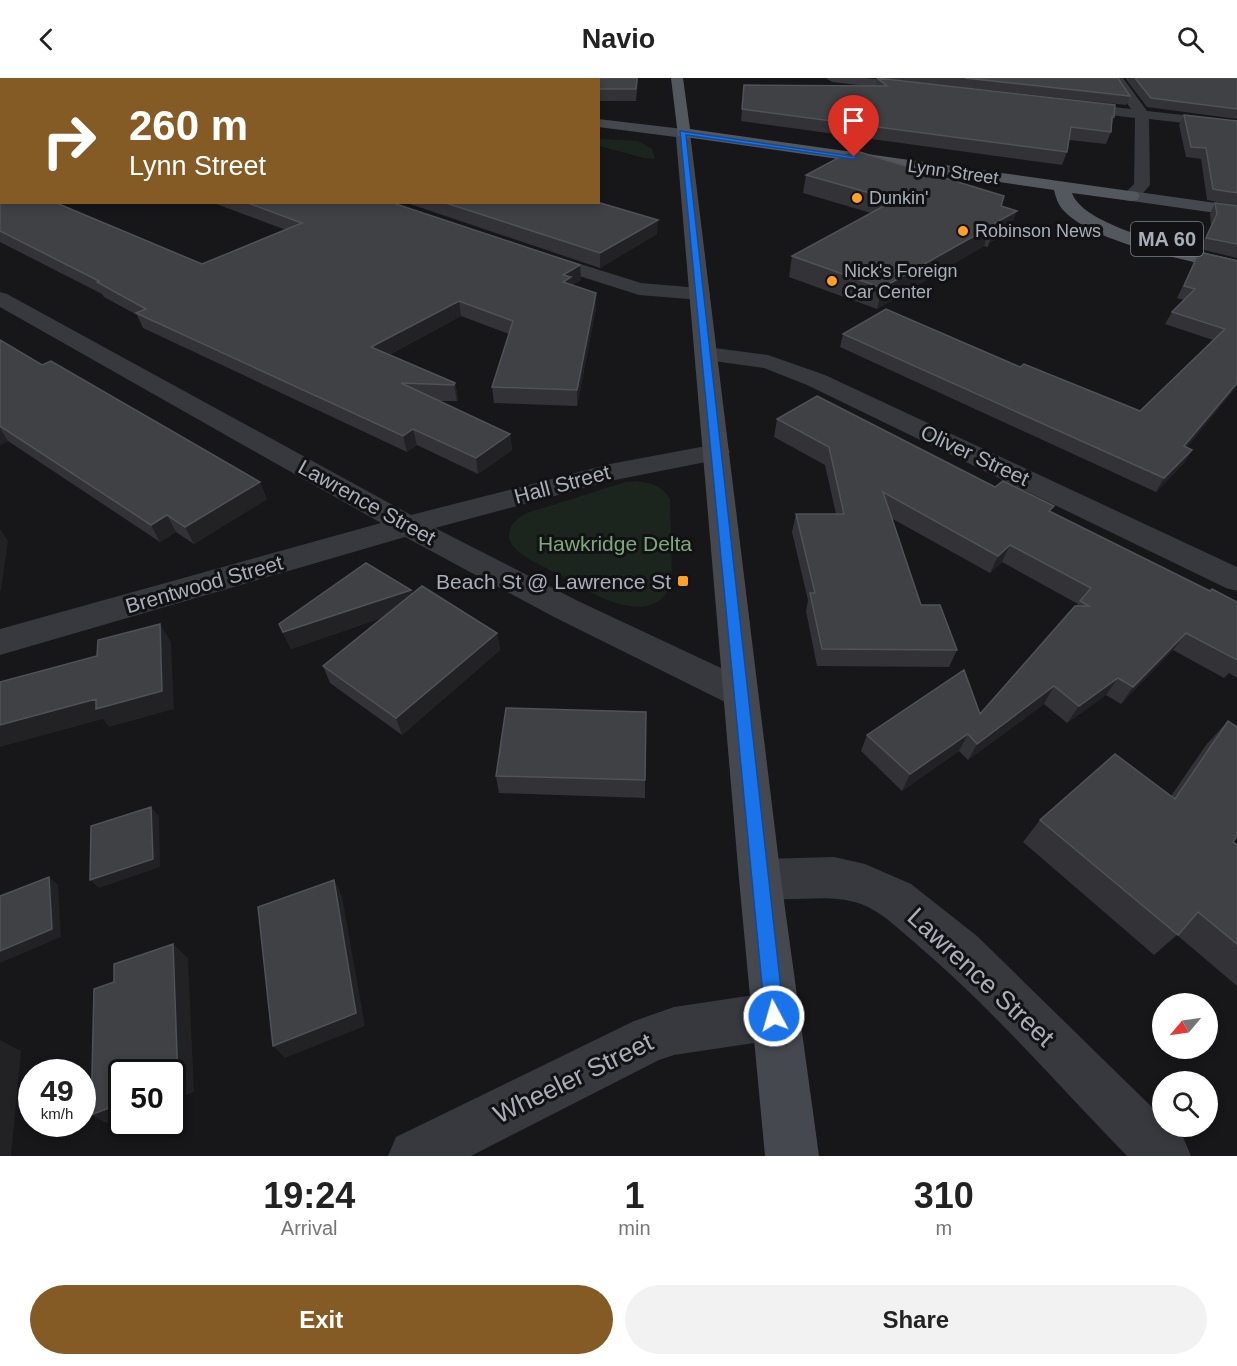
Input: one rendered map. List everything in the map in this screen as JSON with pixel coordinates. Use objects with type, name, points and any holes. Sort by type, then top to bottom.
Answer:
[{"type":"main road","points":[[677,78],[774,1016],[792,1156]]},
{"type":"main road","name":"Lynn Street","points":[[600,123],[1061,187],[1124,208],[1237,211]]},
{"type":"main road","name":"MA 60","points":[[1061,187],[1066,201],[1074,211],[1110,230],[1156,245],[1237,265]]},
{"type":"main road","name":"MA 60","points":[[1124,208],[1129,223],[1142,230],[1237,265]]},
{"type":"street","points":[[832,78],[939,91]]},
{"type":"street","points":[[1116,78],[1142,114],[1142,185],[1124,208]]},
{"type":"street","points":[[1059,104],[1237,125]]},
{"type":"street","points":[[521,250],[639,289],[700,294]]},
{"type":"street","name":"Lawrence Street","points":[[0,298],[408,526],[566,609],[740,693]]},
{"type":"street","name":"Oliver Street","points":[[706,354],[768,362],[816,380],[1237,580]]},
{"type":"street","name":"Hall Street","points":[[408,526],[634,465],[717,452]]},
{"type":"street","name":"Brentwood Street","points":[[0,642],[408,526]]},
{"type":"street","name":"Lawrence Street","points":[[760,879],[834,877],[865,884],[896,898],[961,952],[1164,1156]]},
{"type":"street","name":"Wheeler Street","points":[[415,1156],[651,1038],[674,1031],[774,1016]]},
{"type":"green space","points":[[600,139],[638,141],[652,149],[655,159],[600,146]]},
{"type":"green space","name":"Hawkridge Delta","points":[[626,482],[657,486],[670,499],[672,583],[663,598],[650,605],[635,607],[602,598],[533,561],[520,553],[510,542],[509,532],[512,524],[527,513]]},
{"type":"building","points":[[600,78],[637,78],[636,89],[600,89]]},
{"type":"building","points":[[877,78],[1115,105],[1114,117],[1112,117],[1111,132],[1071,127],[1067,152],[742,109],[744,85],[887,86]]},
{"type":"building","points":[[965,78],[1118,78],[1130,96]]},
{"type":"building","points":[[1135,78],[1237,78],[1237,109],[1151,98]]},
{"type":"building","points":[[1184,115],[1237,121],[1237,193],[1213,189],[1206,148],[1191,147]]},
{"type":"building","points":[[853,150],[1004,196],[1001,206],[1017,211],[995,223],[994,228],[990,227],[882,288],[792,256],[895,200],[806,175]]},
{"type":"building","points":[[600,203],[658,220],[600,253],[449,204]]},
{"type":"building","points":[[1215,203],[1237,206],[1237,244],[1206,238],[1217,214]]},
{"type":"building","points":[[0,204],[59,204],[202,264],[302,223],[250,204],[396,204],[580,265],[563,275],[571,277],[563,282],[596,293],[577,390],[492,387],[513,321],[459,301],[371,347],[455,383],[454,385],[401,383],[510,434],[476,458],[413,429],[403,436],[136,313],[146,309],[97,282],[99,281],[0,231]]},
{"type":"building","points":[[1199,252],[1237,261],[1237,383],[1184,446],[1192,450],[1164,478],[843,334],[886,309],[1020,367],[1024,364],[1140,411],[1225,329],[1172,312],[1195,289],[1184,286]]},
{"type":"building","points":[[0,340],[42,365],[51,361],[260,482],[185,527],[167,515],[151,525],[0,426]]},
{"type":"building","points":[[817,396],[995,487],[1003,481],[1054,506],[1049,511],[1210,591],[1212,589],[1237,602],[1237,660],[1186,633],[1133,687],[1118,678],[1079,706],[1054,686],[977,744],[968,734],[910,774],[867,735],[964,670],[980,714],[1075,606],[1089,606],[1080,601],[1091,588],[1010,545],[998,556],[883,492],[921,605],[940,605],[957,650],[822,649],[810,593],[815,593],[796,514],[844,514],[829,447],[777,419]]},
{"type":"building","points":[[366,563],[411,590],[283,632],[279,624]]},
{"type":"building","points":[[422,586],[497,633],[396,718],[323,666]]},
{"type":"building","points":[[160,624],[162,691],[96,709],[96,699],[0,725],[0,682],[97,656],[98,640]]},
{"type":"building","points":[[506,708],[646,712],[645,780],[496,776]]},
{"type":"building","points":[[1228,721],[1237,727],[1237,836],[1233,842],[1237,845],[1237,944],[1198,912],[1178,935],[1040,820],[1115,754],[1175,799]]},
{"type":"building","points":[[151,807],[153,859],[90,880],[91,826]]},
{"type":"building","points":[[49,877],[52,929],[0,951],[0,896]]},
{"type":"building","points":[[334,880],[356,1013],[273,1046],[258,907]]},
{"type":"building","points":[[173,944],[177,1059],[108,1059],[108,1108],[96,1113],[96,1059],[92,1059],[94,989],[114,982],[114,964]]},
{"type":"place","name":"Dunkin'","points":[[857,198]]},
{"type":"place","name":"Robinson News","points":[[963,231]]},
{"type":"place","name":"Nick's Foreign Car Center","points":[[832,281]]},
{"type":"place","name":"Beach St @ Lawrence St","points":[[683,581]]},
{"type":"route","points":[[774,1016],[683,133],[854,157]]}]
